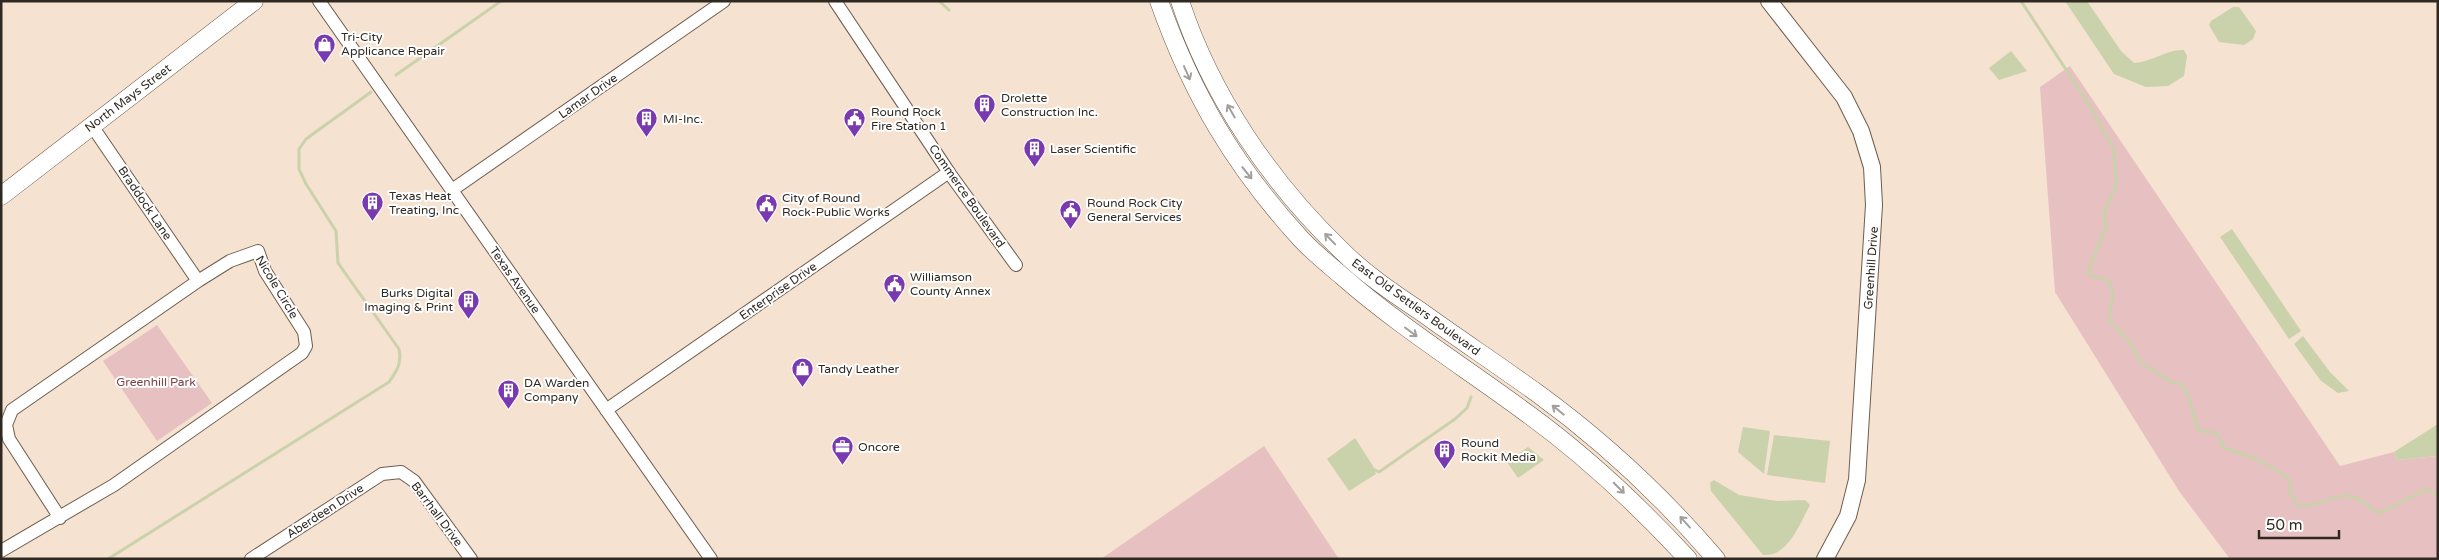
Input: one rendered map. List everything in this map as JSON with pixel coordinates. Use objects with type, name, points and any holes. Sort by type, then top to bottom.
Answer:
[{"type":"main road","name":"North Mays Street","points":[[1,196],[254,1]]},
{"type":"main road","name":"East Old Settlers Boulevard","points":[[1159,1],[1174,44],[1202,103],[1242,168],[1302,240],[1372,303],[1528,414],[1583,456],[1610,479],[1688,559]]},
{"type":"main road","name":"East Old Settlers Boulevard","points":[[1180,1],[1200,52],[1234,117],[1276,178],[1304,212],[1343,253],[1385,287],[1538,394],[1602,446],[1681,517],[1716,559]]},
{"type":"street","name":"Texas Avenue","points":[[319,1],[711,559]]},
{"type":"street","name":"Lamar Drive","points":[[452,190],[724,1]]},
{"type":"street","name":"Commerce Boulevard","points":[[835,1],[949,172],[1016,265]]},
{"type":"street","name":"Greenhill Drive","points":[[1769,1],[1844,97],[1861,131],[1874,186],[1857,480],[1848,516],[1825,559]]},
{"type":"street","name":"Braddock Lane","points":[[92,126],[198,281]]},
{"type":"street","name":"Enterprise Drive","points":[[606,410],[949,172]]},
{"type":"street","name":"Nicole Circle","points":[[1,551],[60,518],[114,485],[302,353],[306,346],[304,332],[265,271],[258,251],[230,261],[198,281],[18,405],[8,417],[6,425],[9,439],[60,518]]},
{"type":"street","name":"Aberdeen Drive","points":[[251,559],[382,474],[401,472]]},
{"type":"street","name":"Barrhall Drive","points":[[401,472],[414,481],[472,559]]},
{"type":"green space","points":[[2070,66],[2340,466],[2394,452],[2397,460],[2438,456],[2438,559],[2230,559],[2179,491],[2055,292],[2040,87]]},
{"type":"green space","name":"Greenhill Park","points":[[157,325],[212,403],[157,441],[103,361]]},
{"type":"green space","points":[[1264,446],[1339,559],[1101,559]]},
{"type":"shaded area","points":[[2065,1],[2087,1],[2121,51],[2134,63],[2171,51],[2184,50],[2187,56],[2184,76],[2168,86],[2146,87],[2114,74]]},
{"type":"shaded area","points":[[2233,7],[2239,7],[2256,31],[2253,39],[2244,45],[2219,42],[2209,25],[2211,21]]},
{"type":"shaded area","points":[[2011,51],[2027,71],[1999,80],[1989,68]]},
{"type":"shaded area","points":[[2232,229],[2301,331],[2289,339],[2220,237]]},
{"type":"shaded area","points":[[2303,336],[2330,372],[2349,391],[2338,393],[2321,381],[2294,344]]},
{"type":"shaded area","points":[[2438,424],[2438,456],[2397,460],[2394,452]]},
{"type":"shaded area","points":[[1743,427],[1770,431],[1764,474],[1738,452]]},
{"type":"shaded area","points":[[1774,435],[1830,441],[1825,483],[1767,475]]},
{"type":"shaded area","points":[[1355,438],[1376,474],[1349,491],[1327,459]]},
{"type":"shaded area","points":[[1528,447],[1544,460],[1518,478],[1507,462]]},
{"type":"shaded area","points":[[1714,480],[1739,495],[1777,501],[1805,500],[1810,505],[1797,530],[1786,545],[1779,551],[1763,555],[1711,491],[1710,483]]},
{"type":"waterway","points":[[396,75],[501,1]]},
{"type":"waterway","points":[[939,1],[949,10]]},
{"type":"waterway","points":[[2021,1],[2088,103],[2114,150],[2116,186],[2105,209],[2104,218],[2107,223],[2088,273],[2092,276],[2108,280],[2113,296],[2109,320],[2131,344],[2140,362],[2173,383],[2181,384],[2188,395],[2198,430],[2217,434],[2224,448],[2258,460],[2290,480],[2290,493],[2299,506],[2321,503],[2345,495],[2364,502],[2375,512],[2382,512],[2427,489],[2438,496]]},
{"type":"waterway","points":[[108,559],[389,382],[398,367],[399,349],[338,263],[336,231],[306,184],[299,169],[299,149],[306,139],[371,92]]},
{"type":"waterway","points":[[1373,469],[1379,472],[1455,419],[1467,408],[1471,397]]},
{"type":"place","name":"Tri-City Applicance Repair","points":[[325,63]]},
{"type":"place","name":"Drolette Construction Inc.","points":[[985,124]]},
{"type":"place","name":"MI-Inc.","points":[[647,138]]},
{"type":"place","name":"Round Rock Fire Station 1","points":[[855,138]]},
{"type":"place","name":"Laser Scientific","points":[[1034,168]]},
{"type":"place","name":"Texas Heat Treating, Inc","points":[[373,222]]},
{"type":"place","name":"City of Round Rock-Public Works","points":[[766,224]]},
{"type":"place","name":"Round Rock City General Services","points":[[1071,229]]},
{"type":"place","name":"Williamson County Annex","points":[[894,303]]},
{"type":"place","name":"Burks Digital Imaging & Print","points":[[469,319]]},
{"type":"place","name":"Tandy Leather","points":[[802,388]]},
{"type":"place","name":"DA Warden Company","points":[[508,409]]},
{"type":"place","name":"Oncore","points":[[842,466]]},
{"type":"place","name":"Round Rockit Media","points":[[1445,469]]}]
